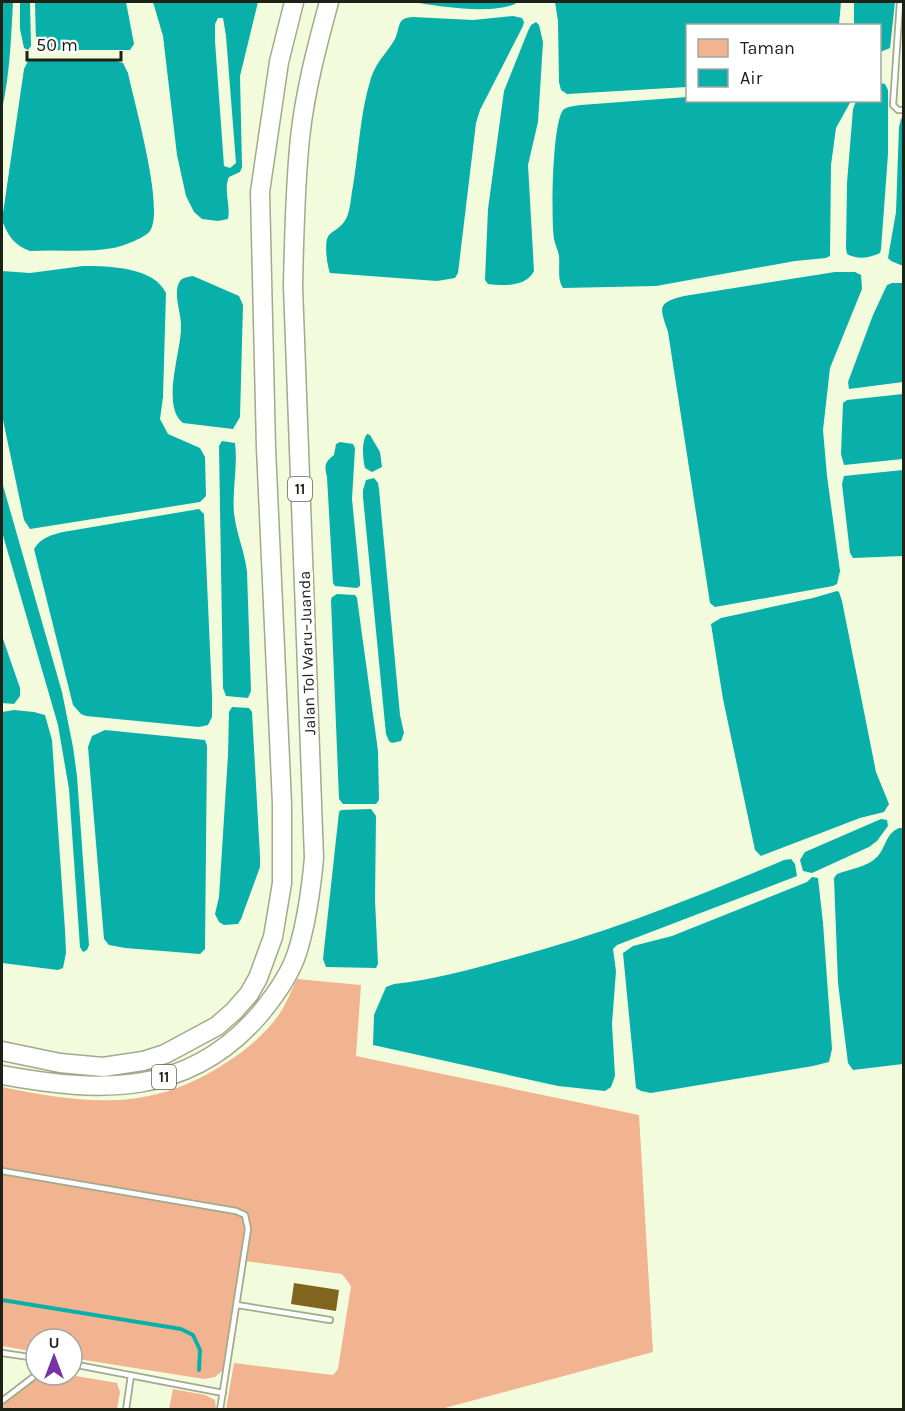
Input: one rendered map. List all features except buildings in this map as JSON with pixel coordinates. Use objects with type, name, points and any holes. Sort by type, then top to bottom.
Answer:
[{"type":"highway","name":"Jalan Tol Waru–Juanda","points":[[2,1051],[60,1063],[103,1067],[142,1061],[165,1054],[217,1026],[234,1011],[249,994],[258,978],[262,961],[273,938],[282,883],[282,804],[266,448],[260,192],[279,62],[294,2]]},
{"type":"highway","name":"Jalan Tol Waru–Juanda","points":[[2,1075],[52,1084],[103,1086],[150,1081],[177,1073],[202,1062],[242,1035],[274,998],[296,955],[310,900],[314,858],[293,286],[294,226],[300,136],[312,63],[329,2]]},
{"type":"lane","points":[[900,2],[893,105],[898,110],[903,110]]},
{"type":"lane","points":[[2,1171],[241,1213],[247,1218],[248,1229],[220,1410]]},
{"type":"lane","points":[[237,1305],[330,1320]]},
{"type":"lane","points":[[2,1353],[24,1356]]},
{"type":"lane","points":[[84,1366],[223,1393]]},
{"type":"lane","points":[[126,1410],[131,1375]]},
{"type":"lane","points":[[2,1401],[24,1384]]},
{"type":"green space","points":[[297,979],[361,985],[356,1056],[639,1115],[653,1352],[441,1409],[226,1409],[234,1363],[333,1375],[338,1369],[351,1286],[342,1274],[244,1261],[227,1367],[215,1377],[204,1379],[84,1360],[84,1327],[24,1327],[24,1350],[2,1346],[2,1087],[90,1100],[145,1097],[172,1090],[199,1078],[255,1041],[278,1016]]},
{"type":"green space","points":[[84,1377],[117,1383],[120,1392],[117,1409],[2,1410],[7,1398],[24,1384],[24,1387],[84,1387]]},
{"type":"green space","points":[[173,1389],[205,1395],[215,1400],[216,1409],[169,1409]]},
{"type":"water","points":[[2,2],[13,2],[11,42],[2,109]]},
{"type":"water","points":[[20,2],[30,2],[31,46],[28,50],[24,48],[20,29]]},
{"type":"water","points":[[35,2],[126,2],[134,44],[130,50],[39,50],[36,42]]},
{"type":"water","points":[[153,2],[258,2],[240,76],[242,167],[240,172],[229,177],[227,182],[228,219],[218,221],[202,219],[194,212],[186,196],[177,155],[163,36]],"holes":[[[218,18],[223,18],[236,163],[230,168],[224,166],[215,41],[215,24]]]},
{"type":"water","points":[[413,2],[518,2],[509,6],[482,9]]},
{"type":"water","points":[[555,2],[841,2],[839,24],[686,24],[686,87],[567,94],[561,90],[559,82],[558,21]]},
{"type":"water","points":[[854,2],[895,2],[890,48],[881,52],[881,24],[854,24]]},
{"type":"water","points":[[513,16],[522,18],[523,26],[480,110],[476,123],[458,273],[455,278],[437,281],[330,273],[327,241],[330,234],[341,226],[349,211],[367,91],[373,72],[395,39],[401,21],[413,17],[473,20]]},
{"type":"water","points":[[536,22],[539,25],[543,42],[538,122],[528,165],[534,271],[520,283],[488,284],[485,280],[488,209],[504,91],[528,31]]},
{"type":"water","points":[[29,59],[123,63],[128,73],[142,130],[154,201],[154,219],[150,231],[144,236],[122,246],[103,249],[30,251],[16,243],[9,235],[2,220],[24,69]]},
{"type":"water","points":[[881,83],[885,84],[888,90],[888,154],[881,249],[876,255],[859,258],[847,254],[846,248],[847,183],[853,109],[856,102],[881,102]]},
{"type":"water","points":[[686,97],[686,102],[850,102],[836,128],[831,165],[830,256],[656,286],[563,288],[559,277],[559,256],[554,239],[555,152],[559,119],[563,110],[581,105]]},
{"type":"water","points":[[903,117],[903,266],[888,258],[896,212],[899,127]]},
{"type":"water","points":[[83,266],[118,268],[141,273],[160,284],[166,293],[163,397],[160,419],[168,434],[200,448],[205,457],[206,496],[200,502],[30,529],[24,520],[2,415],[2,271],[30,273]]},
{"type":"water","points":[[835,272],[855,272],[861,275],[862,289],[830,368],[823,430],[840,571],[837,584],[715,607],[710,603],[668,332],[662,308],[669,301],[684,296]]},
{"type":"water","points":[[193,276],[239,296],[243,305],[240,417],[233,429],[183,423],[173,404],[181,328],[177,291],[181,280]]},
{"type":"water","points":[[903,283],[903,382],[849,389],[848,382],[873,315],[887,285]]},
{"type":"water","points":[[903,394],[903,459],[844,465],[841,454],[843,403],[847,400]]},
{"type":"water","points":[[367,434],[370,435],[380,452],[382,467],[372,472],[365,468],[363,446]]},
{"type":"water","points":[[222,441],[235,443],[234,513],[247,572],[251,691],[248,698],[226,696],[223,688],[219,446]]},
{"type":"water","points":[[340,442],[353,444],[355,448],[352,499],[360,581],[360,586],[357,588],[335,586],[333,583],[326,467],[327,462],[334,455],[336,444]]},
{"type":"water","points":[[903,470],[903,556],[853,558],[850,553],[842,484],[844,476]]},
{"type":"water","points":[[374,478],[379,489],[400,715],[404,733],[401,741],[392,743],[386,734],[363,497],[366,480]]},
{"type":"water","points":[[2,482],[62,692],[73,747],[89,945],[83,952],[80,947],[69,789],[58,725],[2,532]]},
{"type":"water","points":[[199,509],[204,514],[212,695],[212,717],[208,725],[199,727],[81,714],[73,705],[34,549],[43,539],[63,532]]},
{"type":"water","points":[[837,591],[842,601],[876,772],[889,804],[884,812],[860,818],[761,856],[755,850],[723,699],[711,624],[721,618]]},
{"type":"water","points":[[337,594],[355,595],[357,598],[378,751],[379,800],[376,804],[343,804],[339,799],[331,600]]},
{"type":"water","points":[[2,636],[20,688],[20,696],[14,704],[2,703]]},
{"type":"water","points":[[232,707],[249,708],[252,712],[260,867],[238,924],[224,925],[219,922],[215,914],[219,897],[229,712]]},
{"type":"water","points":[[14,710],[45,715],[52,740],[66,953],[63,968],[58,970],[2,963],[2,712]]},
{"type":"water","points":[[105,730],[205,740],[207,746],[205,949],[200,954],[125,948],[109,945],[104,939],[88,747],[92,736]]},
{"type":"water","points":[[371,809],[376,816],[375,900],[378,964],[376,968],[326,967],[323,959],[339,812],[341,810]]},
{"type":"water","points":[[881,819],[887,820],[888,826],[877,841],[869,847],[812,873],[803,871],[800,860],[805,852]]},
{"type":"water","points":[[899,828],[903,828],[903,1064],[853,1070],[848,1063],[838,983],[834,878],[837,874],[863,865],[877,857],[888,837]]},
{"type":"water","points":[[791,859],[795,864],[797,876],[617,945],[613,949],[616,971],[612,1024],[615,1076],[611,1087],[605,1091],[558,1086],[373,1045],[374,1015],[386,987],[464,971],[576,939],[716,889]]},
{"type":"water","points":[[812,877],[818,878],[823,923],[832,1049],[829,1062],[651,1093],[636,1088],[623,953],[633,946],[672,936],[807,882]]},
{"type":"waterway","points":[[2,1300],[181,1329],[193,1335],[200,1350],[199,1370]]}]
